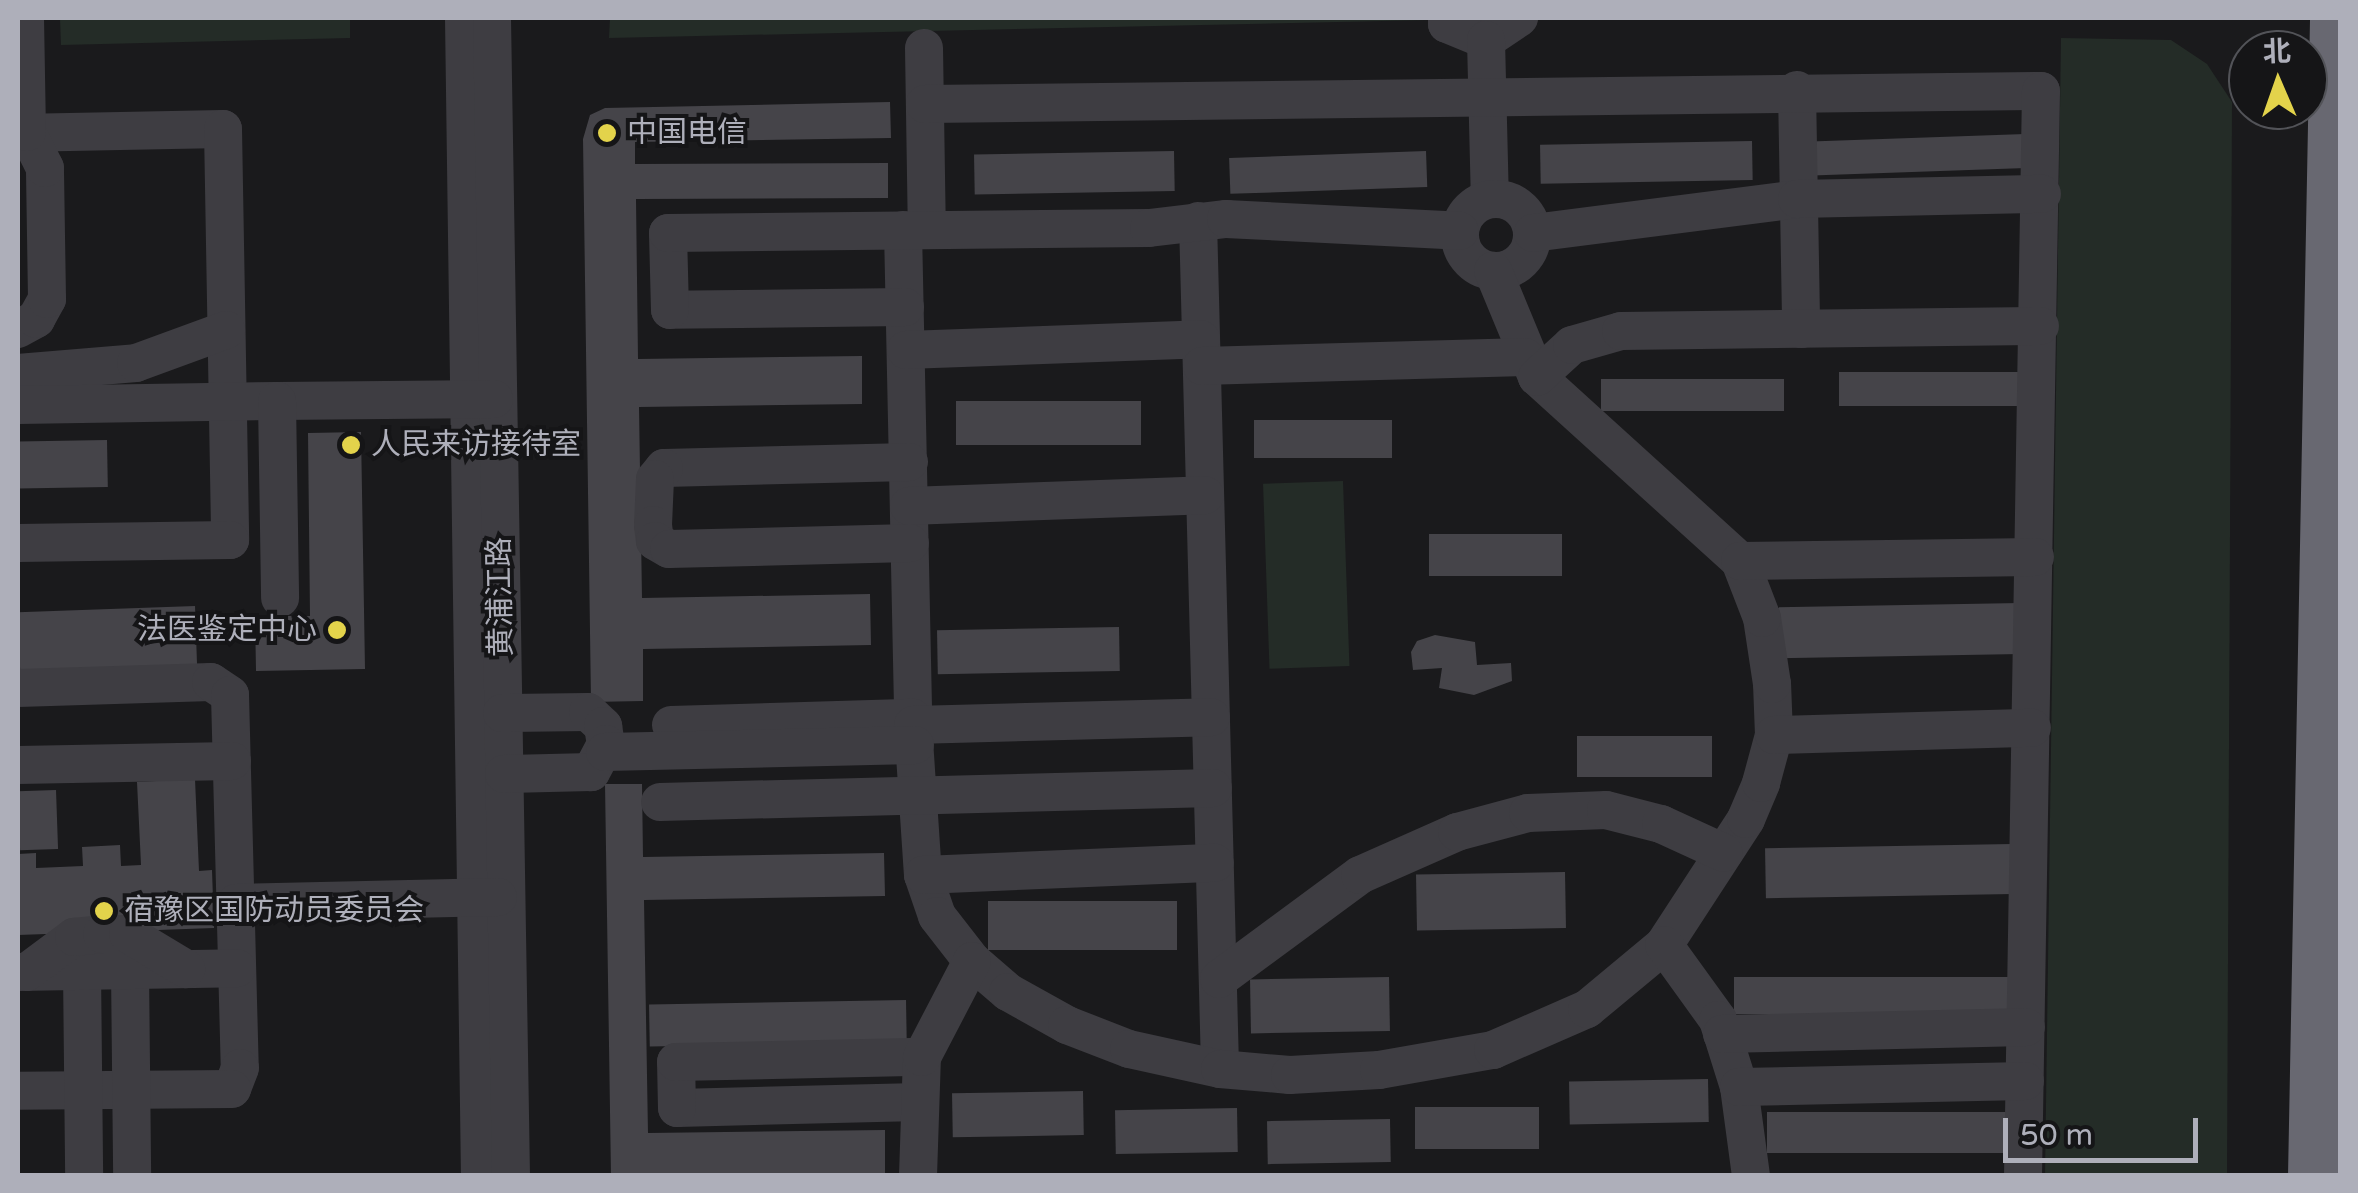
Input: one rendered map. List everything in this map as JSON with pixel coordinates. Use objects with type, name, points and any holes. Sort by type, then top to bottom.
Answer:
[{"type":"highway","points":[[2316,1176],[2337,18]]},
{"type":"street","points":[[18,329],[36,319],[47,299],[45,168],[22,133],[25,18]]},
{"type":"street","name":"黄浦江路","points":[[464,18],[502,712],[504,774],[491,897],[511,1176]]},
{"type":"street","name":"黄浦江路","points":[[480,1176],[491,897],[484,399],[492,18]]},
{"type":"street","points":[[1447,18],[1447,24],[1486,40]]},
{"type":"street","points":[[1486,40],[1519,18]]},
{"type":"street","points":[[1486,40],[1490,199]]},
{"type":"street","points":[[924,48],[925,104],[905,307],[914,729],[923,875],[937,916],[972,961],[1008,992],[1067,1025],[1129,1049],[1220,1069],[1290,1074],[1380,1070],[1493,1050],[1587,1009],[1664,945],[1762,784],[1774,735],[1762,618],[1740,561],[1531,367],[1493,271],[1465,253],[1460,231],[1468,212],[1490,199],[1516,205],[1533,233]]},
{"type":"street","points":[[1797,90],[1801,329]]},
{"type":"street","points":[[925,104],[1487,93],[2041,91],[2024,1176]]},
{"type":"street","points":[[18,543],[230,540],[224,129],[22,133]]},
{"type":"street","points":[[1533,233],[1799,198],[2042,194]]},
{"type":"street","points":[[905,307],[670,310],[668,233],[1149,228],[1198,221],[1460,231]]},
{"type":"street","points":[[1198,221],[1220,1069]]},
{"type":"street","points":[[1493,271],[1517,264],[1533,233]]},
{"type":"street","points":[[906,350],[1201,352],[1531,367],[1572,345],[1620,332],[2040,326]]},
{"type":"street","points":[[18,373],[136,363],[226,330]]},
{"type":"street","points":[[18,405],[484,399]]},
{"type":"street","points":[[277,402],[280,598]]},
{"type":"street","points":[[908,462],[664,468],[655,479],[655,541],[669,549],[1205,495]]},
{"type":"street","points":[[1740,561],[2035,557]]},
{"type":"street","points":[[18,688],[211,682],[230,694],[240,1082],[232,1089],[18,1091]]},
{"type":"street","points":[[502,712],[582,711],[604,740]]},
{"type":"street","points":[[604,740],[1211,717]]},
{"type":"street","points":[[1774,735],[2032,728]]},
{"type":"street","points":[[504,774],[591,772],[604,740]]},
{"type":"street","points":[[18,765],[232,761]]},
{"type":"street","points":[[660,802],[1213,788]]},
{"type":"street","points":[[1219,979],[1360,875],[1457,832],[1528,813],[1606,810],[1661,824],[1724,852]]},
{"type":"street","points":[[923,875],[1215,864]]},
{"type":"street","points":[[236,903],[491,897]]},
{"type":"street","points":[[22,972],[74,937],[102,934],[128,934],[186,968]]},
{"type":"street","points":[[1664,945],[1722,1034],[1740,1087],[1751,1176]]},
{"type":"street","points":[[918,1176],[922,1057],[972,961]]},
{"type":"street","points":[[22,972],[238,968]]},
{"type":"street","points":[[82,970],[84,1176]]},
{"type":"street","points":[[130,970],[132,1176]]},
{"type":"street","points":[[1722,1034],[2026,1026]]},
{"type":"street","points":[[918,1102],[677,1108],[676,1062],[922,1057]]},
{"type":"street","points":[[1740,1087],[2025,1082]]},
{"type":"shaded area","points":[[60,18],[350,18],[350,38],[61,45]]},
{"type":"shaded area","points":[[610,18],[1429,18],[1429,20],[609,38]]},
{"type":"shaded area","points":[[2061,38],[2171,40],[2207,64],[2228,96],[2228,130],[2232,130],[2227,1175],[2045,1176]]},
{"type":"shaded area","points":[[1343,481],[1349,666],[1270,669],[1263,484]]},
{"type":"building","points":[[890,102],[891,138],[635,142],[635,164],[888,163],[888,198],[636,199],[638,359],[862,356],[862,404],[639,407],[642,598],[870,594],[871,645],[643,649],[643,701],[591,702],[583,139],[590,115],[605,108]]},
{"type":"building","points":[[2025,134],[2026,168],[1812,175],[1811,141]]},
{"type":"building","points":[[1752,141],[1753,180],[1541,184],[1540,145]]},
{"type":"building","points":[[1174,151],[1175,191],[975,194],[974,154]]},
{"type":"building","points":[[1426,151],[1427,187],[1230,194],[1229,158]]},
{"type":"building","points":[[1839,372],[2024,372],[2024,406],[1839,406]]},
{"type":"building","points":[[1601,379],[1784,379],[1784,411],[1601,411]]},
{"type":"building","points":[[956,401],[1141,401],[1141,445],[956,445]]},
{"type":"building","points":[[1254,420],[1392,420],[1392,458],[1254,458]]},
{"type":"building","points":[[361,432],[365,669],[256,671],[255,616],[310,616],[308,433]]},
{"type":"building","points":[[107,440],[108,487],[19,489],[18,442]]},
{"type":"building","points":[[1429,534],[1562,534],[1562,576],[1429,576]]},
{"type":"building","points":[[2020,603],[2021,654],[1777,658],[1776,607]]},
{"type":"building","points":[[195,606],[197,665],[20,671],[18,612]]},
{"type":"building","points":[[1119,627],[1120,671],[938,674],[937,630]]},
{"type":"building","points":[[1435,635],[1475,642],[1477,665],[1511,663],[1512,681],[1474,695],[1439,688],[1442,668],[1413,670],[1411,652],[1417,641]]},
{"type":"building","points":[[1577,736],[1712,736],[1712,777],[1577,777]]},
{"type":"building","points":[[195,779],[199,871],[212,870],[214,928],[18,935],[18,854],[36,853],[36,868],[83,866],[82,847],[120,845],[121,866],[141,865],[137,782]]},
{"type":"building","points":[[605,784],[642,784],[643,857],[884,853],[885,896],[644,900],[648,1133],[885,1130],[885,1173],[611,1176]]},
{"type":"building","points":[[56,790],[58,849],[20,850],[18,791]]},
{"type":"building","points":[[2012,844],[2013,894],[1766,898],[1765,848]]},
{"type":"building","points":[[1565,872],[1566,928],[1417,931],[1416,875]]},
{"type":"building","points":[[988,901],[1177,901],[1177,950],[988,950]]},
{"type":"building","points":[[1389,977],[1390,1031],[1251,1033],[1250,979]]},
{"type":"building","points":[[1734,977],[2013,977],[2013,1014],[1734,1014]]},
{"type":"building","points":[[906,1000],[907,1042],[650,1046],[649,1004]]},
{"type":"building","points":[[1708,1079],[1709,1122],[1570,1124],[1569,1081]]},
{"type":"building","points":[[1083,1091],[1084,1135],[953,1137],[952,1093]]},
{"type":"building","points":[[1415,1107],[1539,1107],[1539,1149],[1415,1149]]},
{"type":"building","points":[[1237,1108],[1238,1152],[1116,1154],[1115,1110]]},
{"type":"building","points":[[1767,1112],[2006,1112],[2006,1153],[1767,1153]]},
{"type":"building","points":[[1390,1119],[1391,1162],[1268,1164],[1267,1121]]},
{"type":"place","name":"中国电信","points":[[607,133]]},
{"type":"place","name":"人民来访接待室","points":[[351,445]]},
{"type":"place","name":"法医鉴定中心","points":[[337,630]]},
{"type":"place","name":"宿豫区国防动员委员会","points":[[104,911]]}]
